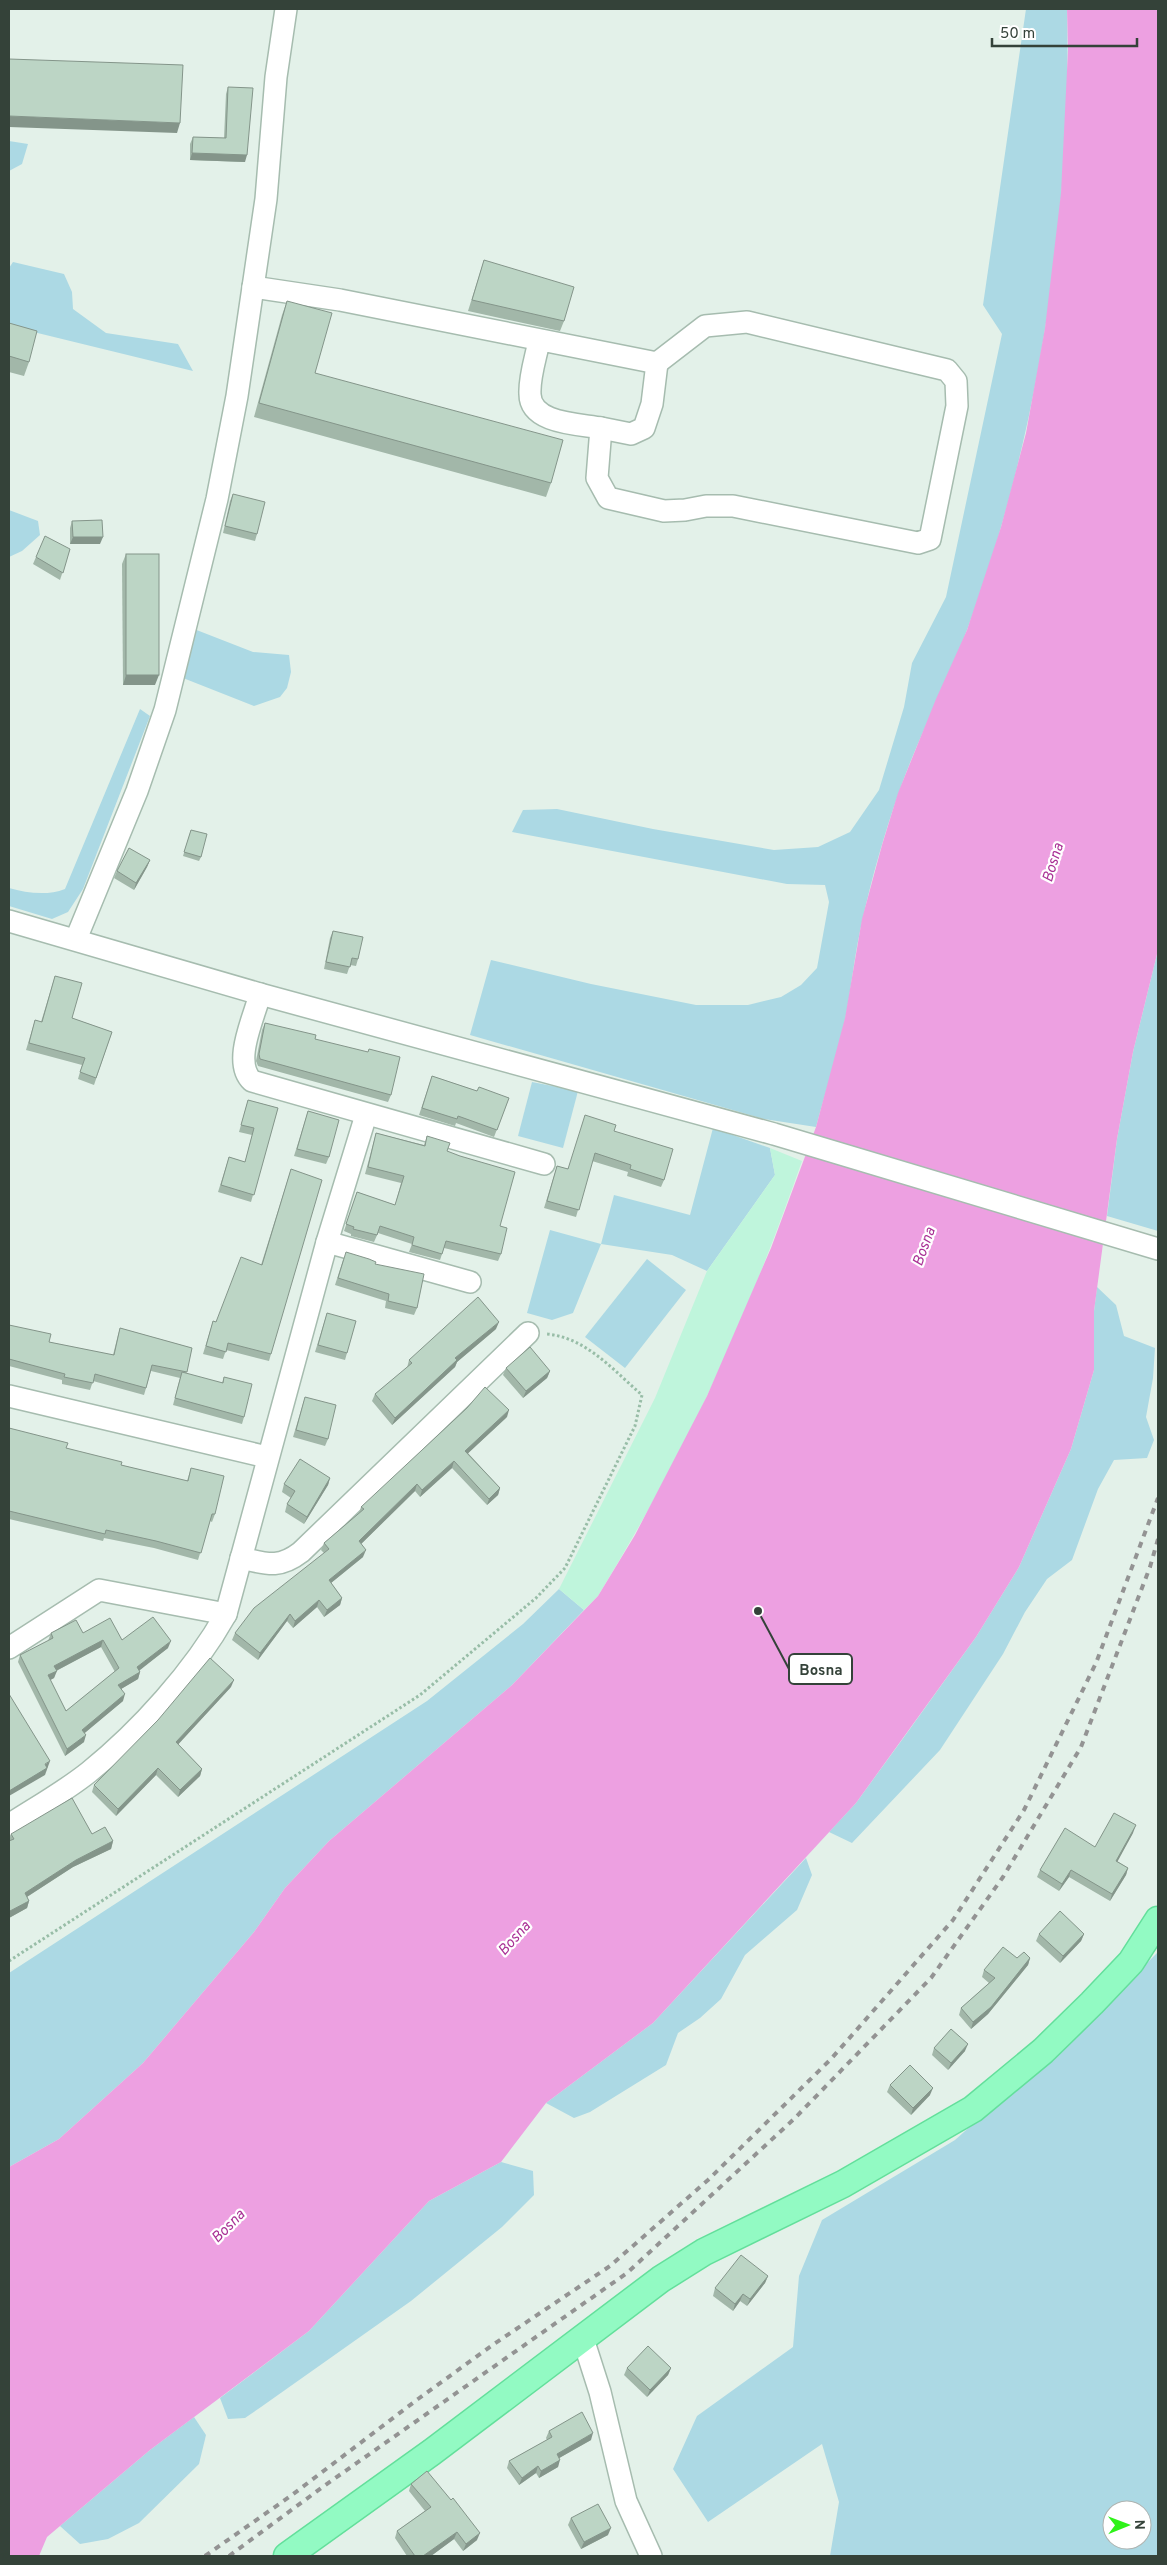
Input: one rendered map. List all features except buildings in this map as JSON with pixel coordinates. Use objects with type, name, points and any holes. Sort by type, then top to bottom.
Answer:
[{"type":"main road","points":[[287,2556],[662,2279],[704,2252],[843,2184],[973,2110],[1043,2051],[1092,2004],[1131,1962],[1158,1920]]},
{"type":"street","points":[[76,940],[137,791],[165,710],[216,499],[237,396],[266,199],[276,77],[286,9]]},
{"type":"street","points":[[253,287],[340,300],[657,363]]},
{"type":"street","points":[[540,340],[530,395],[537,412],[550,418],[632,434],[644,428],[652,404],[657,363],[705,326],[747,322],[947,370],[956,381],[957,406],[930,539],[918,543],[734,506],[706,506],[664,511],[608,498],[597,478],[601,428]]},
{"type":"street","points":[[9,921],[260,994],[774,1134],[1151,1248]]},
{"type":"street","points":[[260,994],[242,1058],[246,1076],[259,1085],[544,1164]]},
{"type":"street","points":[[9,1825],[89,1772],[116,1748],[153,1710],[213,1638],[226,1614],[327,1242],[366,1115]]},
{"type":"street","points":[[327,1242],[470,1282]]},
{"type":"street","points":[[241,1558],[277,1564],[285,1562],[301,1552],[528,1333]]},
{"type":"street","points":[[9,1396],[268,1457]]},
{"type":"street","points":[[9,1648],[99,1590],[226,1614]]},
{"type":"street","points":[[583,2339],[600,2392],[626,2501],[647,2553],[651,2556]]},
{"type":"path","points":[[9,1961],[420,1694],[536,1598],[565,1568],[635,1426],[642,1395],[584,1346],[557,1335],[528,1333]]},
{"type":"shaded area","points":[[1026,9],[1067,9],[1064,165],[1057,244],[1046,324],[1032,403],[1014,481],[992,557],[959,651],[906,774],[883,841],[860,930],[843,1029],[816,1127],[764,1119],[470,1035],[491,960],[591,984],[696,1005],[748,1005],[781,997],[801,985],[817,968],[829,902],[825,885],[787,884],[512,832],[523,810],[557,809],[653,829],[774,850],[818,847],[850,832],[879,790],[904,707],[912,663],[946,597],[1002,334],[983,305]]},
{"type":"shaded area","points":[[9,141],[28,144],[22,164],[9,171]]},
{"type":"shaded area","points":[[13,262],[64,274],[72,292],[73,309],[106,333],[178,344],[193,371],[9,326],[9,268]]},
{"type":"shaded area","points":[[9,510],[38,521],[40,535],[22,551],[9,557]]},
{"type":"shaded area","points":[[194,629],[253,652],[289,655],[291,672],[287,688],[280,697],[254,706],[183,678]]},
{"type":"shaded area","points":[[140,709],[150,716],[83,889],[68,912],[52,919],[9,906],[9,888],[37,893],[65,889]]},
{"type":"shaded area","points":[[1158,950],[1158,1231],[1107,1216],[1117,1139],[1133,1052]]},
{"type":"shaded area","points":[[532,1082],[578,1091],[563,1148],[518,1136]]},
{"type":"shaded area","points":[[713,1128],[770,1148],[775,1175],[707,1271],[672,1255],[601,1244],[614,1195],[690,1215]]},
{"type":"shaded area","points":[[550,1230],[601,1244],[573,1313],[552,1320],[527,1313]]},
{"type":"shaded area","points":[[647,1259],[686,1290],[625,1368],[585,1337]]},
{"type":"shaded area","points":[[1097,1287],[1116,1305],[1124,1336],[1155,1348],[1153,1378],[1146,1417],[1154,1440],[1147,1458],[1114,1460],[1098,1489],[1072,1560],[1047,1579],[1025,1612],[1003,1654],[940,1750],[852,1843],[829,1832],[856,1803],[976,1637],[1019,1567],[1071,1449],[1094,1370],[1094,1311]]},
{"type":"shaded area","points":[[559,1589],[584,1610],[512,1685],[329,1841],[285,1888],[254,1932],[143,2063],[59,2139],[9,2167],[9,1973],[427,1701],[523,1624]]},
{"type":"shaded area","points":[[806,1858],[812,1875],[797,1910],[745,1955],[721,1999],[700,2018],[678,2033],[666,2065],[590,2112],[574,2118],[546,2103],[653,2023]]},
{"type":"shaded area","points":[[1158,1952],[1158,2556],[830,2556],[839,2502],[822,2444],[708,2522],[673,2469],[697,2416],[793,2347],[799,2276],[822,2220],[955,2140],[1091,2019]]},
{"type":"shaded area","points":[[501,2162],[533,2171],[534,2195],[502,2227],[411,2301],[261,2407],[245,2418],[228,2419],[220,2398],[309,2331],[429,2201]]},
{"type":"shaded area","points":[[194,2417],[206,2435],[199,2464],[139,2523],[108,2539],[80,2544],[60,2526],[150,2450]]},
{"type":"sand","points":[[770,1148],[802,1161],[758,1280],[695,1422],[669,1472],[598,1596],[584,1610],[559,1589],[655,1398],[707,1271],[775,1175]]},
{"type":"water","points":[[1067,9],[1158,9],[1158,950],[1133,1052],[1117,1139],[1094,1311],[1094,1370],[1071,1449],[1019,1567],[976,1637],[856,1803],[653,2023],[546,2103],[501,2162],[429,2201],[309,2331],[150,2450],[47,2537],[39,2556],[9,2556],[9,2167],[59,2139],[143,2063],[254,1932],[285,1888],[329,1841],[512,1685],[598,1596],[635,1535],[707,1396],[771,1248],[816,1127],[845,1018],[862,919],[898,793],[936,699],[967,630],[1001,527],[1026,433],[1045,328],[1061,193],[1068,50]]},
{"type":"railway","points":[[205,2556],[292,2495],[494,2344],[610,2266],[708,2180],[831,2059],[953,1920],[1024,1810],[1096,1663],[1158,1498]]},
{"type":"railway","points":[[229,2556],[324,2486],[627,2273],[794,2119],[931,1978],[1003,1877],[1081,1747],[1150,1567],[1158,1539]]},
{"type":"place","name":"Bosna","points":[[758,1611]]}]
